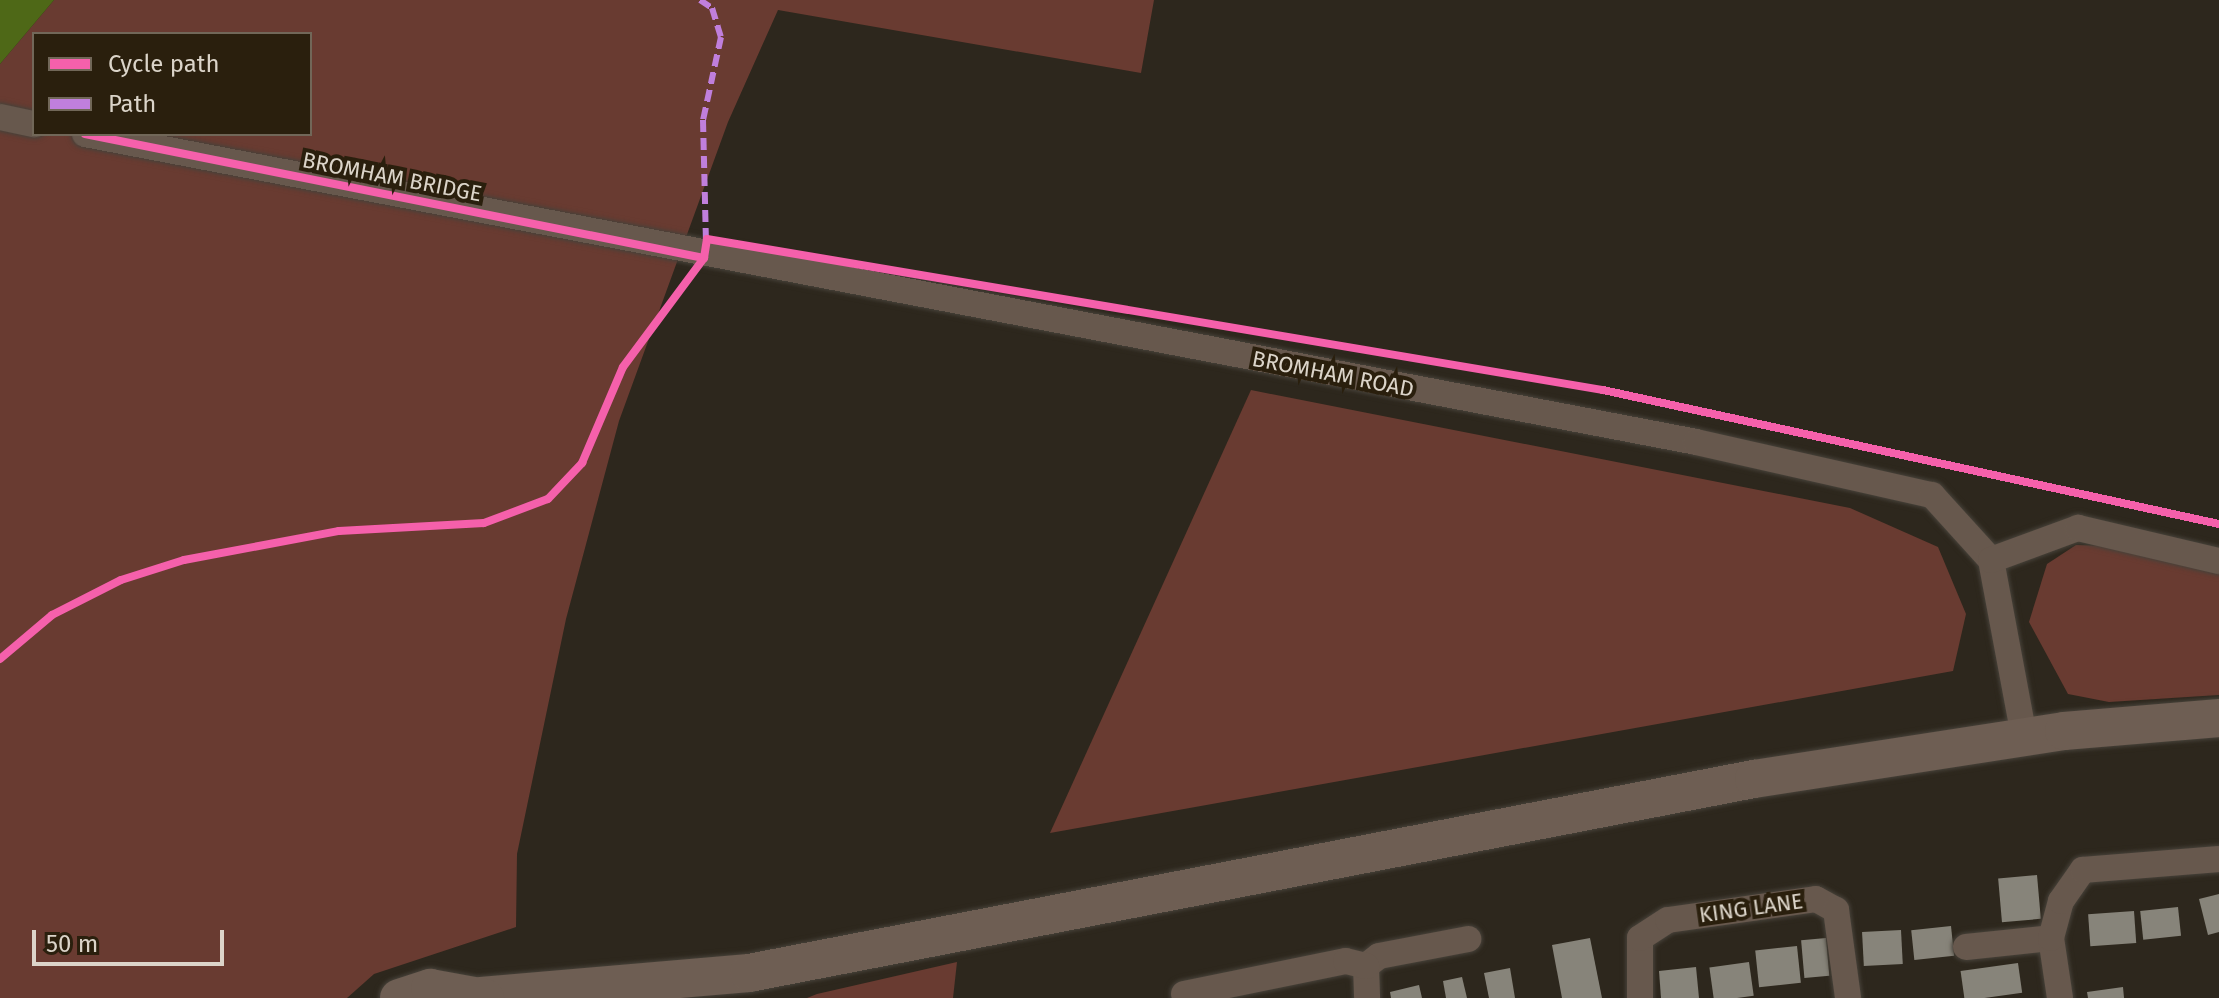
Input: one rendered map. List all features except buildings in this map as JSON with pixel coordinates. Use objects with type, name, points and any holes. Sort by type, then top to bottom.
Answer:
[{"type":"highway","points":[[399,998],[430,988],[483,997],[749,973],[1754,779],[2024,736],[2219,718]]},
{"type":"highway","points":[[704,998],[749,973]]},
{"type":"street","points":[[0,117],[32,124]]},
{"type":"street","name":"BROMHAM BRIDGE","points":[[95,136],[645,246]]},
{"type":"street","name":"BROMHAM ROAD","points":[[645,246],[1889,482],[1932,495],[1991,560]]},
{"type":"street","points":[[2024,736],[1991,560],[2078,528],[2219,561]]},
{"type":"street","points":[[2060,998],[2051,938],[2061,901],[2083,870],[2219,859]]},
{"type":"street","name":"KING LANE","points":[[1640,998],[1640,938],[1668,920],[1816,899],[1836,910],[1848,998]]},
{"type":"street","points":[[1966,947],[2051,938]]},
{"type":"street","points":[[1366,966],[1379,956],[1468,939]]},
{"type":"street","points":[[1184,994],[1346,961],[1366,966]]},
{"type":"street","points":[[1366,966],[1367,998]]},
{"type":"shaded area","points":[[0,0],[54,0],[0,64]]},
{"type":"shaded area","points":[[54,0],[1154,0],[1141,73],[778,10],[728,122],[619,421],[566,619],[517,854],[516,927],[374,974],[347,998],[0,998],[0,64]]},
{"type":"shaded area","points":[[1251,390],[1850,508],[1938,547],[1966,614],[1953,671],[1050,833]]},
{"type":"shaded area","points":[[2076,545],[2111,546],[2219,572],[2219,695],[2109,702],[2068,694],[2029,622],[2047,564]]},
{"type":"shaded area","points":[[957,962],[953,998],[807,998],[817,994]]},
{"type":"marked path","points":[[700,0],[712,8],[721,37],[703,120],[706,245]]},
{"type":"cycle path","points":[[95,136],[704,258]]},
{"type":"cycle path","points":[[0,659],[52,615],[121,580],[184,560],[339,531],[484,523],[548,499],[582,463],[623,367],[704,258],[707,239],[1603,390],[2219,524]]}]
